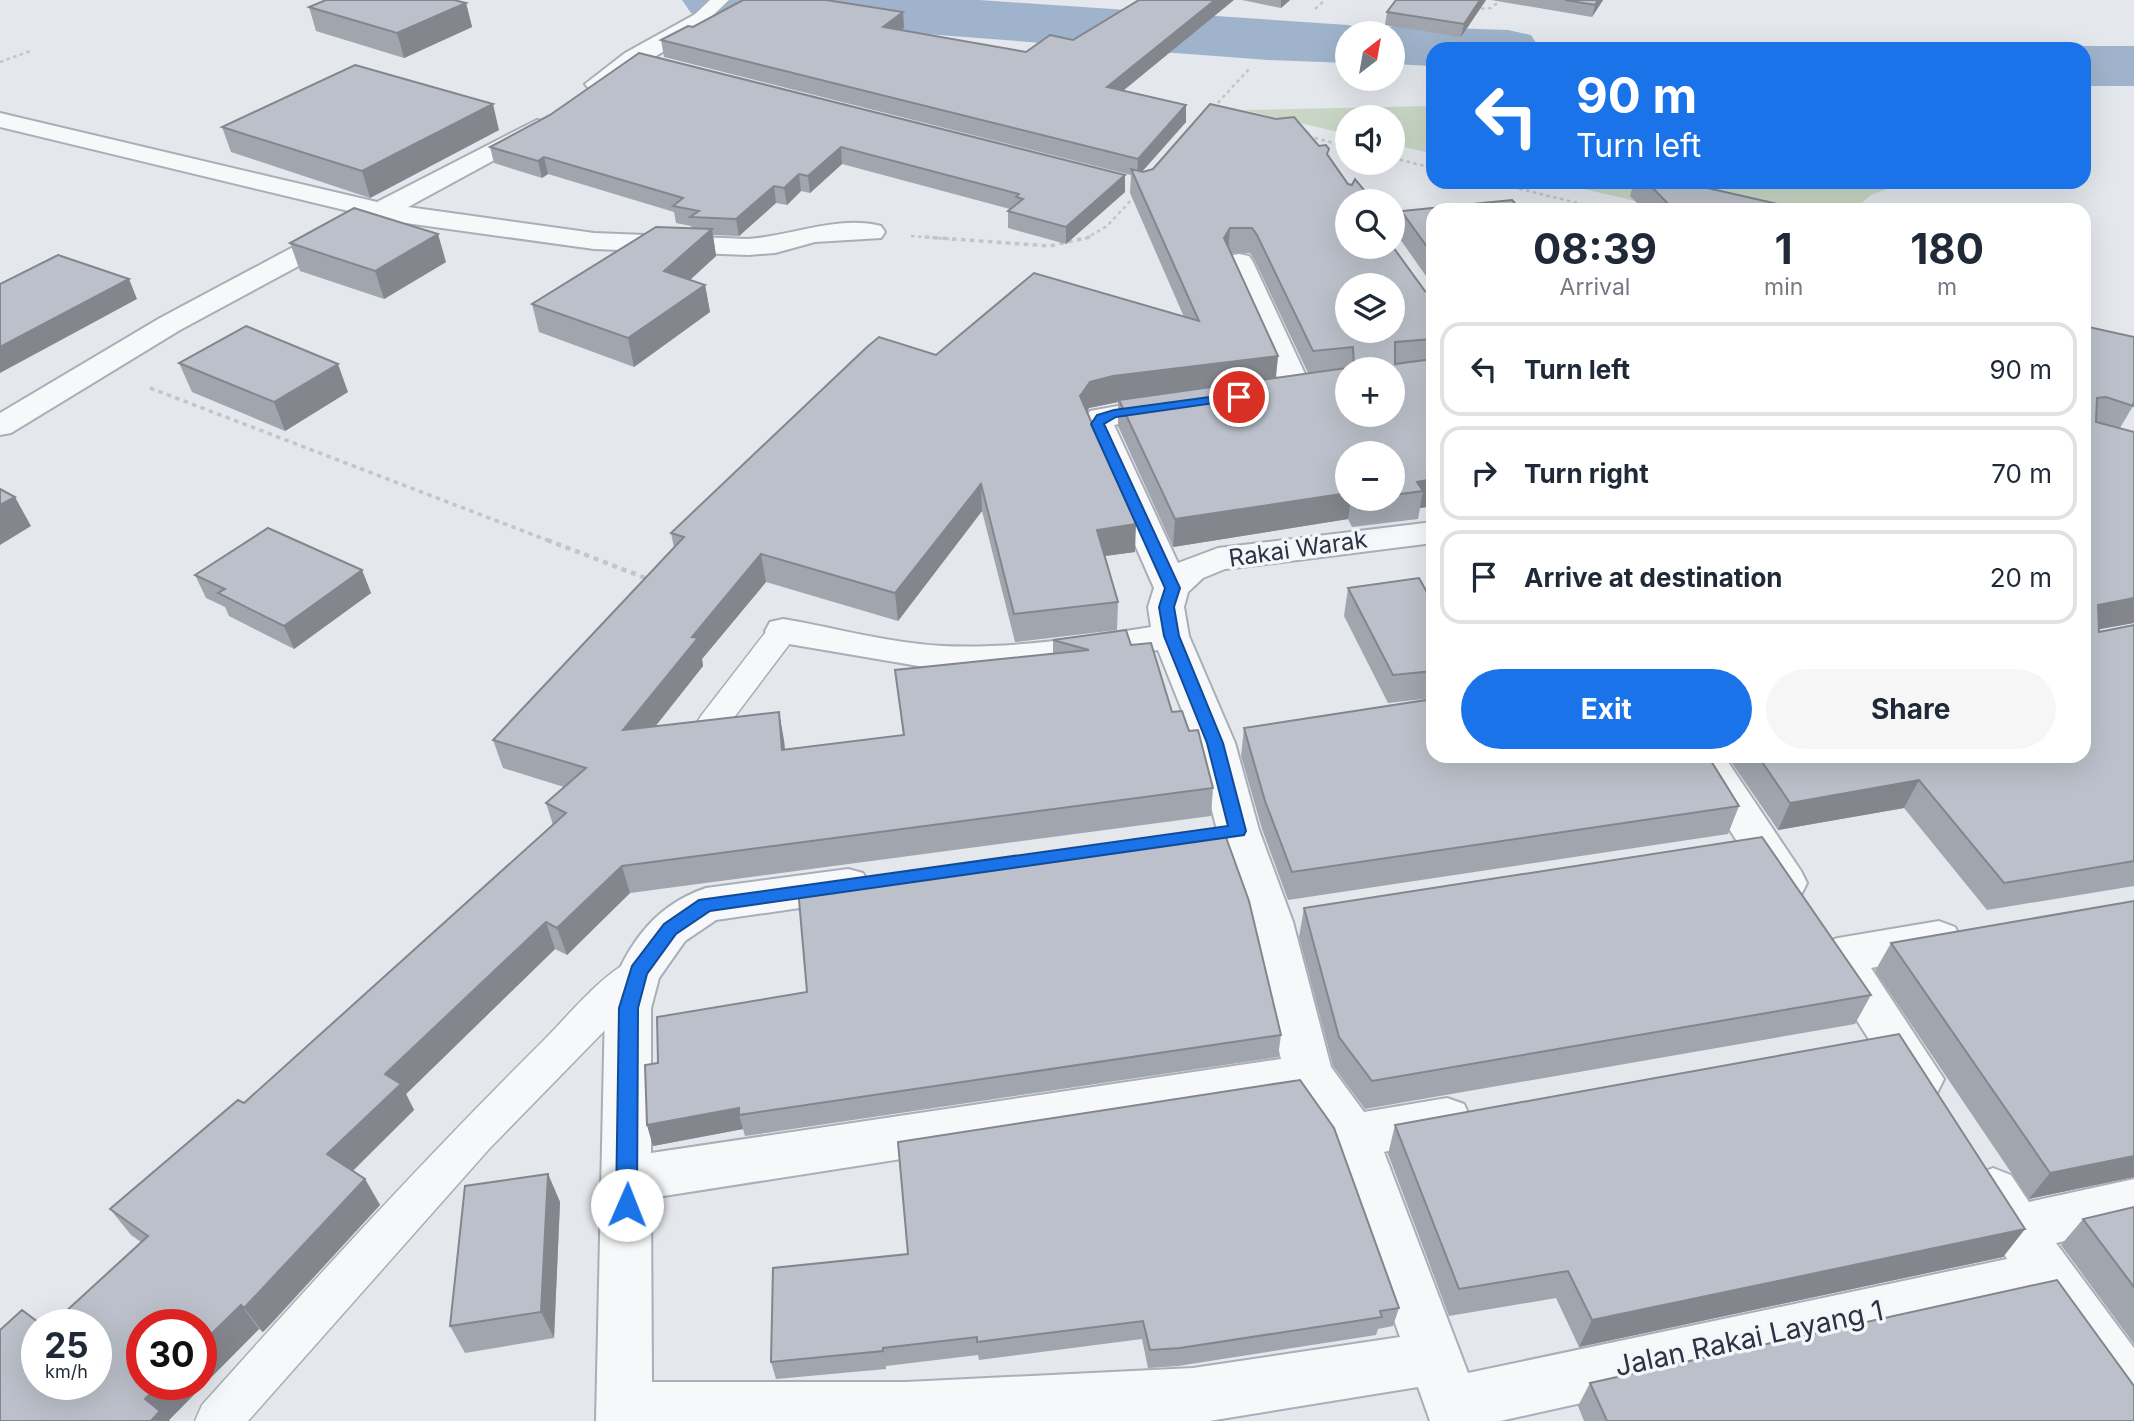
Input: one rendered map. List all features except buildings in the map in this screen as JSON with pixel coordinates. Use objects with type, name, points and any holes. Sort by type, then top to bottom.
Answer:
[{"type":"street","points":[[577,99],[633,58],[710,9]]},
{"type":"street","points":[[0,426],[170,324],[554,116]]},
{"type":"street","points":[[0,120],[380,211],[594,241],[718,247],[775,245],[814,234],[842,231],[872,232]]},
{"type":"street","points":[[1239,262],[1310,388],[1264,393]]},
{"type":"street","points":[[1195,402],[1114,414],[1101,418],[1098,424],[1172,588],[1166,607],[1171,636],[1236,740],[1217,833],[1292,919],[1309,1075],[1353,1136],[1448,1394]]},
{"type":"street","name":"Rakai Warak","points":[[1172,588],[1191,570],[1219,559],[1426,533]]},
{"type":"street","points":[[783,631],[940,658],[1000,657],[1081,650],[1171,636]]},
{"type":"street","points":[[1706,763],[1741,850],[1820,931],[1873,1042],[1944,1117]]},
{"type":"street","points":[[624,1415],[628,1008],[638,972],[670,929],[706,905],[883,880]]},
{"type":"street","points":[[1820,931],[1975,933]]},
{"type":"street","points":[[627,1179],[1309,1075]]},
{"type":"street","points":[[1353,1136],[1488,1111]]},
{"type":"street","points":[[1973,1161],[2047,1275],[2134,1393]]},
{"type":"street","points":[[2017,1228],[2134,1202]]},
{"type":"street","name":"Jalan Rakai Layang 1","points":[[624,1415],[906,1410],[1193,1396],[1448,1394],[2047,1275]]},
{"type":"lane","points":[[633,58],[660,65]]},
{"type":"lane","points":[[712,724],[783,631]]},
{"type":"lane","points":[[218,1421],[389,1227],[540,1066],[638,972]]},
{"type":"path","points":[[1315,9],[1325,0]]},
{"type":"path","points":[[1469,8],[1491,8],[1501,0]]},
{"type":"path","points":[[0,62],[33,50]]},
{"type":"path","points":[[1207,114],[1250,68]]},
{"type":"path","points":[[1298,133],[1335,143]]},
{"type":"path","points":[[1405,161],[1426,166]]},
{"type":"path","points":[[872,232],[967,242],[1050,246],[1073,244],[1097,237],[1143,188]]},
{"type":"path","points":[[1520,189],[1578,203]]},
{"type":"path","points":[[97,367],[653,581]]},
{"type":"green space","points":[[1426,106],[1426,152],[1405,147],[1405,107]]},
{"type":"green space","points":[[1335,108],[1335,131],[1244,110]]},
{"type":"green space","points":[[1584,189],[1887,189],[1871,195],[1862,203],[1644,203]]},
{"type":"waterway","points":[[713,0],[1189,36],[1335,44]]},
{"type":"waterway","points":[[1405,45],[1426,46]]},
{"type":"waterway","points":[[2091,66],[2134,66]]},
{"type":"route","points":[[627,1205],[628,1008],[638,972],[670,929],[706,905],[1238,831],[1215,743],[1171,636],[1166,607],[1172,588],[1098,424],[1101,418],[1114,414],[1239,397]]}]
